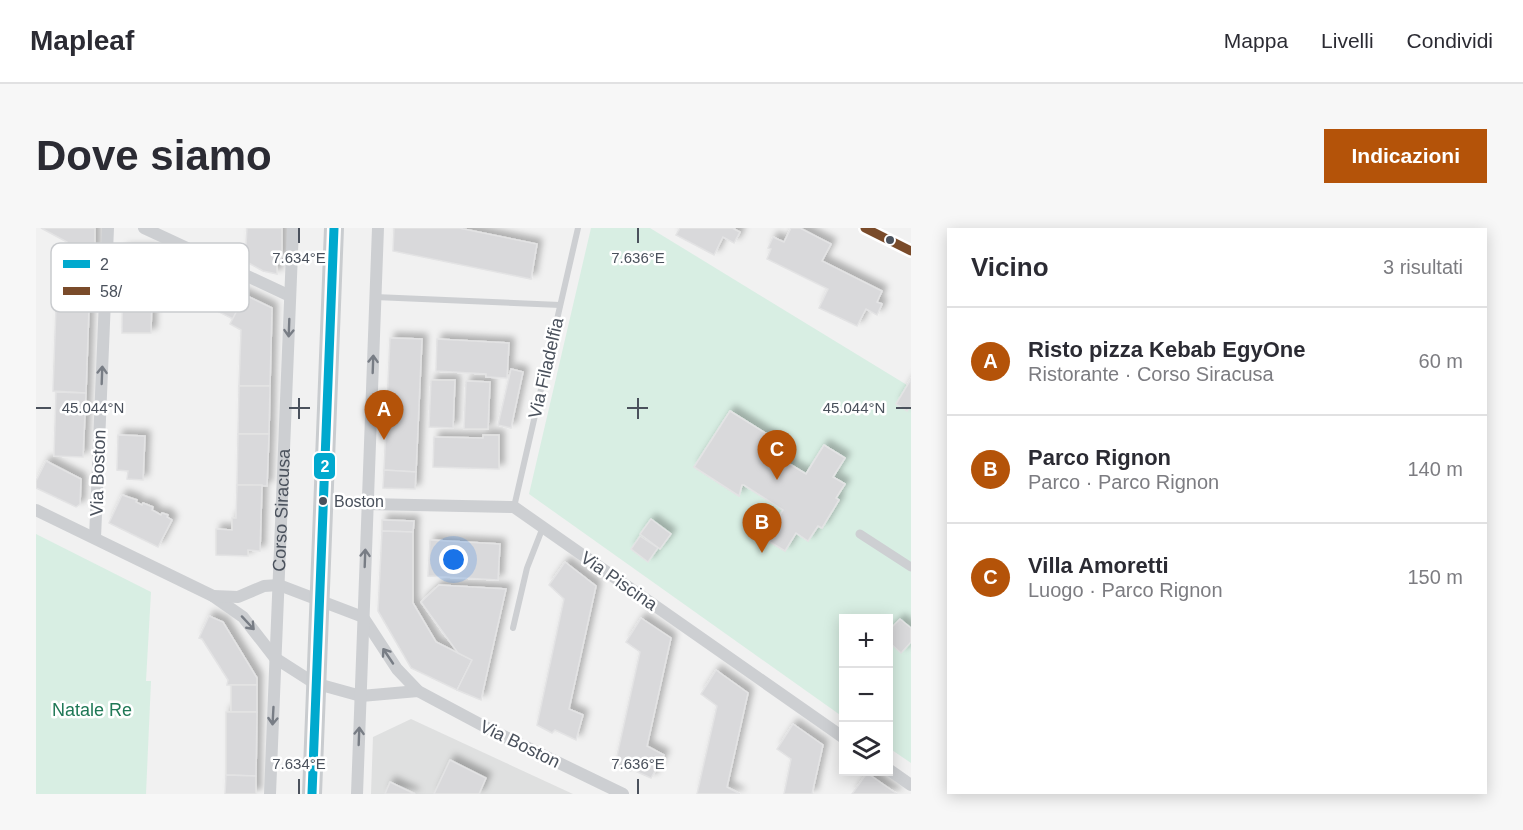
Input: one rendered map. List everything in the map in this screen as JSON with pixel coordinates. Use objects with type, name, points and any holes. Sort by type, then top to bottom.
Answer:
[{"type":"main road","points":[[312,794],[314,683],[334,228]]},
{"type":"street","name":"Via Boston","points":[[107,243],[108,228]]},
{"type":"street","points":[[144,228],[176,243]]},
{"type":"street","name":"Corso Siracusa","points":[[270,794],[293,228]]},
{"type":"street","points":[[357,794],[378,228]]},
{"type":"street","points":[[865,228],[911,251]]},
{"type":"street","points":[[249,277],[290,296]]},
{"type":"street","name":"Via Boston","points":[[95,538],[104,312]]},
{"type":"street","points":[[367,504],[514,507]]},
{"type":"street","name":"Via Piscina","points":[[514,507],[839,735]]},
{"type":"street","name":"Via Boston","points":[[36,510],[213,596],[243,617],[275,658],[314,683],[361,696],[418,691]]},
{"type":"street","points":[[860,534],[911,567]]},
{"type":"street","name":"Via Boston","points":[[213,596],[238,597],[264,586],[279,585]]},
{"type":"street","points":[[279,585],[363,617]]},
{"type":"street","name":"Via Boston","points":[[363,617],[397,669],[418,691],[491,730],[623,794]]},
{"type":"street","points":[[893,772],[911,785]]},
{"type":"lane","name":"Via Filadelfia","points":[[514,507],[578,228]]},
{"type":"lane","points":[[375,297],[560,305]]},
{"type":"lane","points":[[513,628],[527,568],[543,527]]},
{"type":"shaded area","points":[[411,719],[573,794],[371,794],[373,737]]},
{"type":"green space","points":[[591,228],[650,228],[907,385],[911,379],[911,763],[893,751],[893,614],[839,614],[839,714],[529,494]]},
{"type":"green space","name":"Natale Re","points":[[36,534],[151,592],[146,681],[151,681],[146,794],[36,794]]},
{"type":"building","points":[[41,228],[95,228],[95,243],[67,242]]},
{"type":"building","points":[[247,228],[282,228],[282,256],[277,264],[277,274],[263,271],[249,263],[249,243],[246,243]]},
{"type":"building","points":[[394,228],[459,228],[537,244],[531,279],[393,251]]},
{"type":"building","points":[[680,228],[735,228],[740,232],[734,243],[723,237],[714,255],[676,235]]},
{"type":"building","points":[[791,228],[800,228],[831,244],[822,261],[882,291],[877,302],[882,304],[877,315],[866,309],[857,326],[819,308],[828,289],[767,259],[771,249],[768,248],[773,237],[784,242]]},
{"type":"building","points":[[249,297],[272,308],[270,386],[239,386],[241,330],[230,324],[236,312],[249,312]]},
{"type":"building","points":[[56,312],[89,312],[86,393],[53,391]]},
{"type":"building","points":[[122,312],[152,312],[151,333],[122,333]]},
{"type":"building","points":[[219,312],[236,312],[233,319]]},
{"type":"building","points":[[390,338],[422,339],[416,472],[384,470]]},
{"type":"building","points":[[437,339],[509,343],[507,378],[486,377],[486,374],[436,371]]},
{"type":"building","points":[[511,369],[523,372],[511,428],[498,425]]},
{"type":"building","points":[[911,379],[911,406],[907,411],[896,404]]},
{"type":"building","points":[[431,380],[455,380],[453,428],[429,427]]},
{"type":"building","points":[[466,381],[490,382],[488,429],[464,429]]},
{"type":"building","points":[[239,386],[270,386],[269,434],[238,434]]},
{"type":"building","points":[[56,392],[86,393],[83,457],[54,456]]},
{"type":"building","points":[[730,411],[775,439],[765,447],[768,451],[806,474],[824,445],[845,458],[833,477],[845,484],[836,498],[839,500],[822,528],[818,526],[808,541],[796,533],[785,551],[765,539],[783,510],[744,485],[742,485],[739,496],[694,467]]},
{"type":"building","points":[[730,411],[775,439],[765,447],[768,451],[806,474],[824,445],[845,458],[833,477],[845,484],[836,498],[839,500],[822,528],[818,526],[808,541],[796,533],[785,551],[765,539],[783,510],[744,485],[742,485],[739,496],[694,467]]},
{"type":"building","points":[[238,434],[269,434],[267,486],[237,485]]},
{"type":"building","points":[[118,435],[145,436],[143,480],[127,479],[128,471],[117,470]]},
{"type":"building","points":[[483,435],[499,435],[499,469],[433,467],[434,437],[483,438]]},
{"type":"building","points":[[46,461],[81,479],[80,504],[76,507],[36,488],[36,481]]},
{"type":"building","points":[[384,470],[416,472],[415,489],[383,488]]},
{"type":"building","points":[[237,485],[262,485],[260,551],[248,550],[248,556],[216,555],[216,529],[232,530],[232,518],[236,518]]},
{"type":"building","points":[[122,495],[137,500],[136,502],[142,505],[143,503],[153,507],[152,510],[161,515],[162,513],[168,515],[167,517],[172,520],[158,547],[109,523]]},
{"type":"building","points":[[651,519],[671,534],[660,549],[640,534]]},
{"type":"building","points":[[382,520],[414,521],[413,532],[382,531]]},
{"type":"building","points":[[382,531],[413,532],[413,603],[436,642],[472,660],[457,690],[411,668],[378,611]]},
{"type":"building","points":[[640,536],[658,548],[648,562],[631,549]]},
{"type":"building","points":[[430,540],[500,544],[498,580],[428,576]]},
{"type":"building","points":[[565,562],[596,586],[569,709],[583,715],[576,740],[555,730],[552,733],[537,725],[564,599],[549,585]]},
{"type":"building","points":[[439,585],[506,589],[481,700],[457,690],[472,660],[458,653],[421,602]]},
{"type":"building","points":[[209,616],[223,622],[257,678],[257,685],[227,685],[228,680],[202,639],[199,638]]},
{"type":"building","points":[[641,618],[671,638],[647,746],[664,755],[651,778],[615,765],[640,652],[626,642]]},
{"type":"building","points":[[900,619],[911,628],[911,642],[901,653],[893,646],[893,626]]},
{"type":"building","points":[[716,670],[748,693],[727,787],[740,794],[697,794],[717,706],[701,694]]},
{"type":"building","points":[[231,685],[257,685],[257,712],[231,712]]},
{"type":"building","points":[[226,712],[257,712],[256,776],[226,775]]},
{"type":"building","points":[[793,724],[823,745],[812,794],[784,794],[791,759],[777,749]]},
{"type":"building","points":[[450,760],[486,778],[479,794],[434,794]]},
{"type":"building","points":[[226,775],[256,776],[256,794],[225,794]]},
{"type":"building","points":[[865,776],[871,776],[897,794],[852,794]]},
{"type":"building","points":[[390,782],[415,794],[385,794]]},
{"type":"transit line","name":"2","points":[[312,794],[334,228]]},
{"type":"transit line","name":"58/","points":[[865,228],[911,251]]},
{"type":"place","name":"Risto pizza Kebab EgyOne","points":[[384,440]]},
{"type":"place","name":"Villa Amoretti","points":[[777,480]]},
{"type":"place","name":"Boston","points":[[323,501]]},
{"type":"place","name":"Parco Rignon","points":[[762,553]]}]
